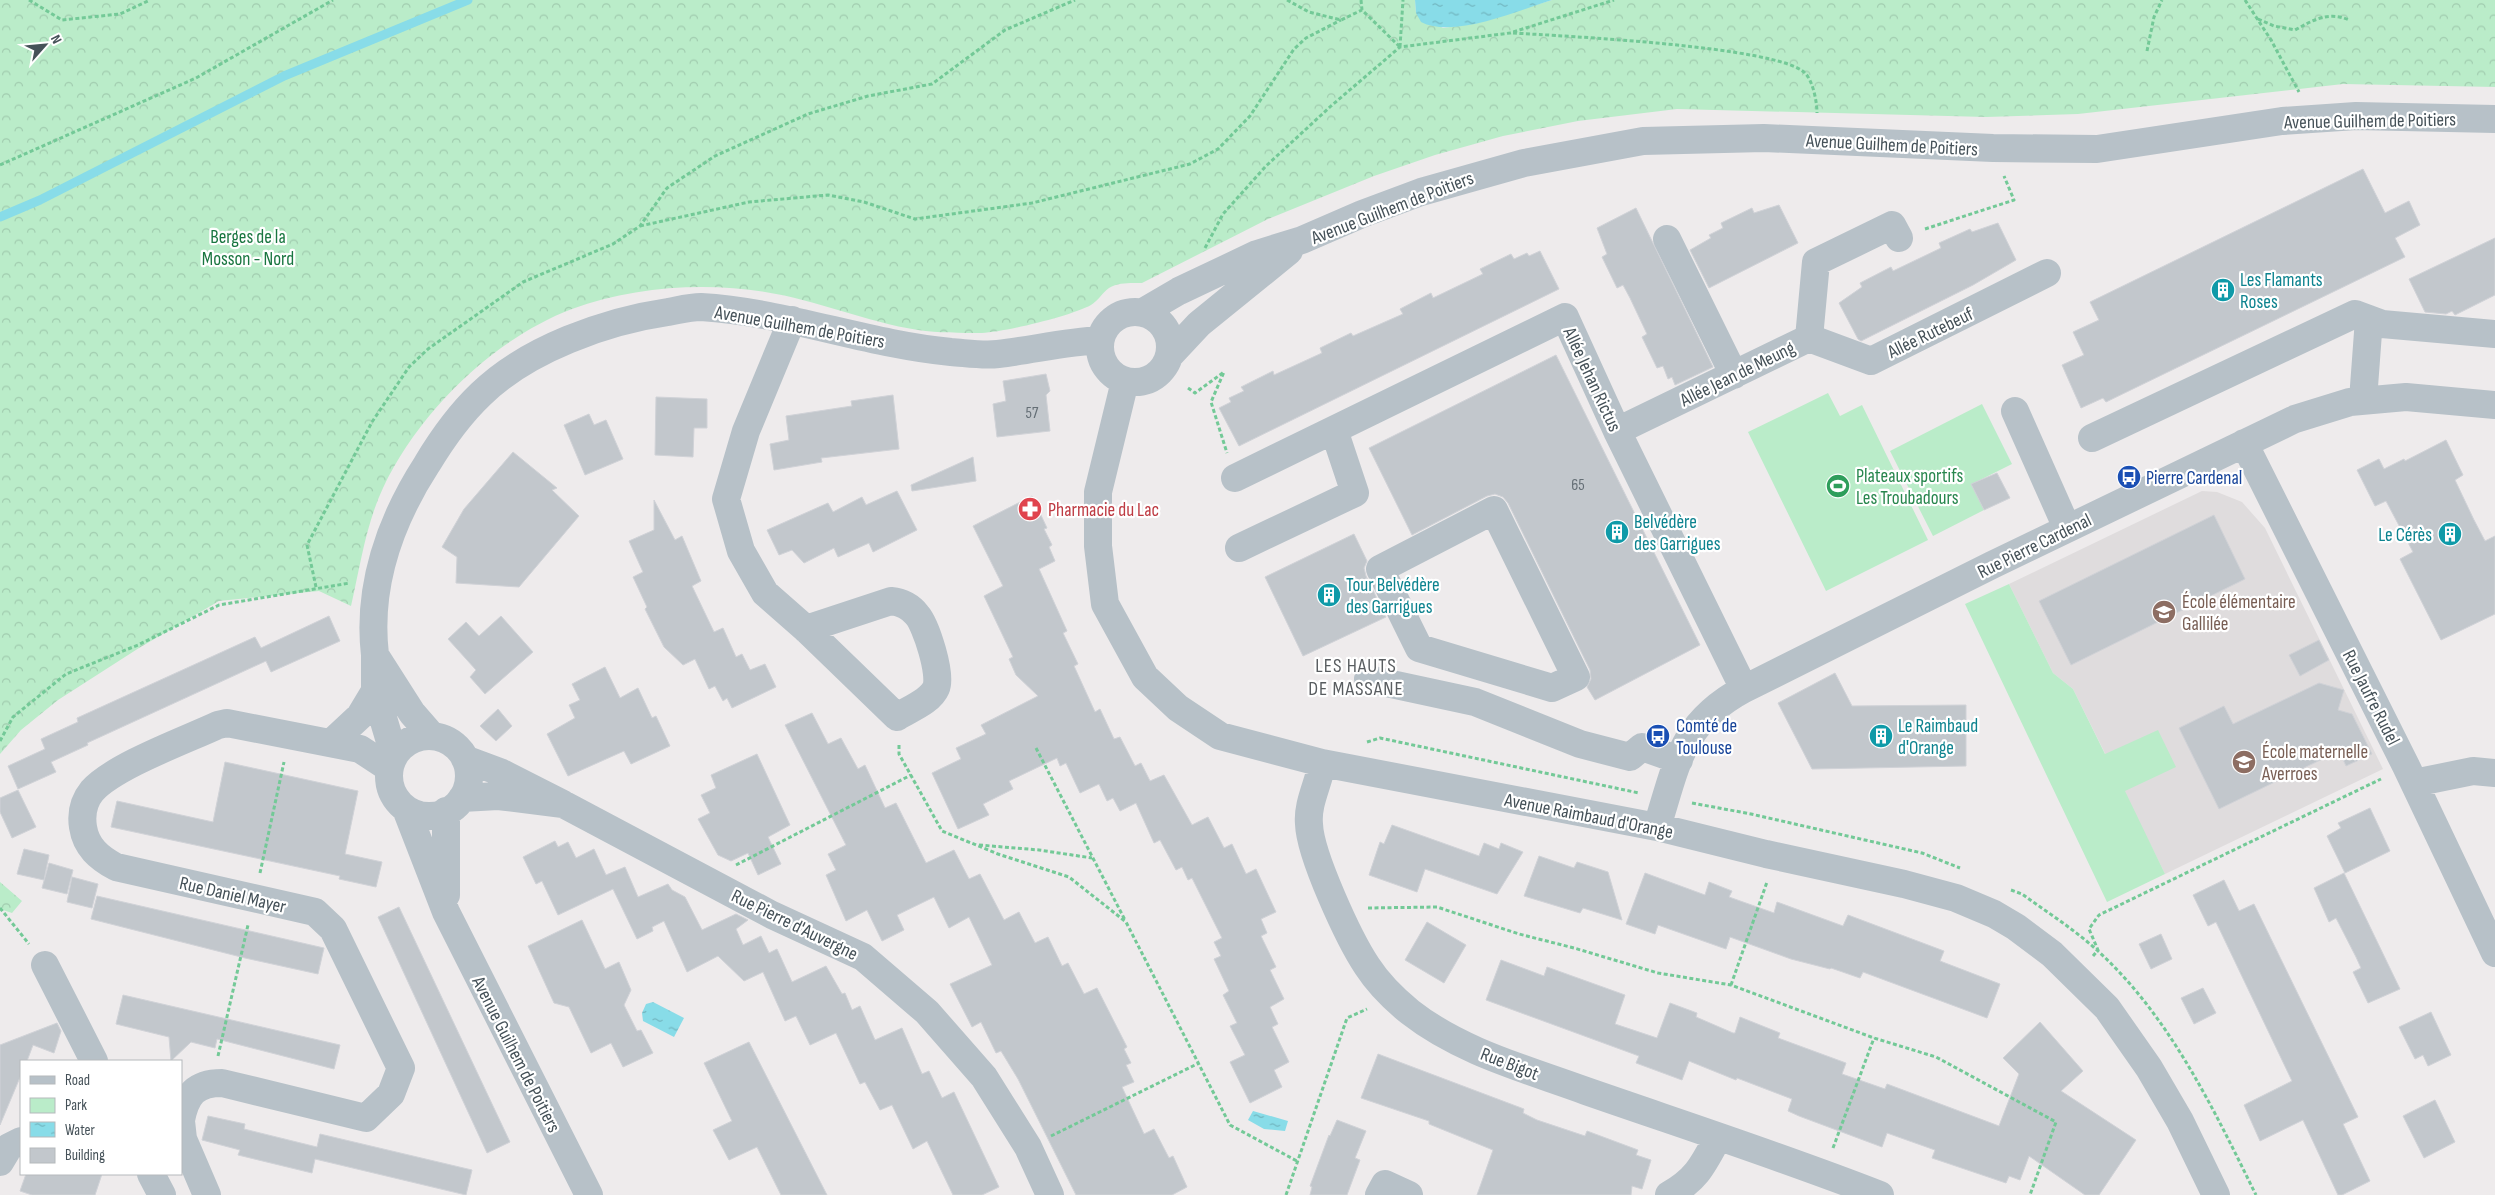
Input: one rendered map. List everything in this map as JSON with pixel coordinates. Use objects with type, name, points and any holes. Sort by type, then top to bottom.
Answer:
[{"type":"street","name":"Avenue Guilhem de Poitiers","points":[[1143,312],[1179,291],[1257,254],[1302,240],[1396,201],[1481,173],[1532,161],[1643,141],[1764,138],[2010,149],[2097,149],[2228,128],[2314,119],[2356,116],[2495,119]]},
{"type":"street","name":"Allée Jean de Meung","points":[[1617,431],[1809,338],[1816,262],[1892,225],[1899,238]]},
{"type":"street","points":[[1667,239],[1734,375]]},
{"type":"street","name":"Avenue Guilhem de Poitiers","points":[[1170,355],[1199,324],[1302,240]]},
{"type":"street","name":"Allée Rutebeuf","points":[[1809,338],[1871,361],[2047,273]]},
{"type":"street","name":"Avenue Guilhem de Poitiers","points":[[392,761],[375,691],[375,655],[372,632],[376,584],[409,492],[444,437],[482,393],[529,358],[592,329],[645,315],[699,307],[792,320],[870,339],[958,352],[995,354],[1067,342],[1100,340]]},
{"type":"street","points":[[1143,312],[1153,316],[1165,328],[1171,344],[1170,355],[1167,364],[1154,377],[1135,383],[1125,381],[1108,370],[1101,356],[1100,340],[1104,329],[1120,314],[1143,312]]},
{"type":"street","points":[[2092,438],[2355,314],[2382,324],[2495,334]]},
{"type":"street","name":"Allée Jehan Rictus","points":[[1235,478],[1565,317],[1617,431],[1744,689]]},
{"type":"street","points":[[2363,400],[2369,319]]},
{"type":"street","points":[[792,320],[746,431],[726,499],[741,551],[765,593],[806,629],[897,717],[930,696],[938,681],[938,668],[919,616],[912,609],[898,602],[891,601],[806,629]]},
{"type":"street","name":"Avenue Raimbaud d'Orange","points":[[1125,381],[1098,492],[1098,546],[1105,604],[1145,677],[1178,708],[1220,736],[1322,763],[1656,826],[1766,854],[1956,898],[2016,927],[2052,954],[2078,977],[2107,1008],[2150,1068],[2180,1121],[2207,1192]]},
{"type":"street","name":"Rue Pierre Cardenal","points":[[1656,826],[1684,745],[1704,717],[1722,701],[1744,689],[2067,528],[2294,418],[2363,400],[2406,398],[2495,405]]},
{"type":"street","points":[[2015,411],[2067,528]]},
{"type":"street","points":[[1239,548],[1355,493],[1334,430]]},
{"type":"street","name":"Rue Jaufre Rudel","points":[[2244,443],[2410,775],[2495,953]]},
{"type":"street","points":[[1494,510],[1576,677],[1552,688],[1419,648],[1380,569],[1494,510]]},
{"type":"street","name":"Avenue Guilhem de Poitiers","points":[[375,655],[412,713],[432,736]]},
{"type":"street","points":[[1368,679],[1475,702],[1580,744],[1630,757],[1642,747],[1679,760]]},
{"type":"street","points":[[331,743],[360,716],[375,691]]},
{"type":"street","name":"Rue Daniel Mayer","points":[[182,1115],[184,1104],[191,1095],[210,1083],[222,1083],[366,1118],[391,1094],[401,1068],[332,929],[315,912],[116,867],[103,860],[88,842],[82,816],[85,802],[108,776],[218,725],[236,724],[290,737],[331,743],[392,761]]},
{"type":"street","points":[[432,736],[452,743],[465,759],[468,772],[467,786],[454,804],[426,816],[406,809],[392,791],[392,761],[411,740],[432,736]]},
{"type":"street","name":"Rue Pierre d'Auvergne","points":[[465,759],[500,772],[772,915],[863,957],[927,1012],[984,1077],[1028,1147],[1050,1195]]},
{"type":"street","name":"Rue Bigot","points":[[1322,763],[1319,781],[1310,804],[1308,824],[1312,843],[1340,914],[1366,964],[1391,995],[1430,1026],[1488,1056],[1823,1173],[1880,1195]]},
{"type":"street","points":[[2410,775],[2473,771],[2495,773]]},
{"type":"street","name":"Rue Pierre d'Auvergne","points":[[454,804],[498,796],[563,804]]},
{"type":"street","name":"Avenue Guilhem de Poitiers","points":[[446,912],[454,804]]},
{"type":"street","name":"Avenue Guilhem de Poitiers","points":[[406,809],[446,912],[590,1195]]},
{"type":"street","points":[[45,965],[93,1060]]},
{"type":"street","name":"Rue Daniel Mayer","points":[[182,1130],[183,1139],[207,1195]]},
{"type":"street","points":[[1669,1195],[1688,1184],[1698,1174],[1718,1137]]},
{"type":"street","points":[[0,1162],[9,1148],[20,1142]]},
{"type":"street","points":[[564,1195],[576,1170]]},
{"type":"street","points":[[152,1175],[162,1195]]},
{"type":"street","points":[[1379,1195],[1385,1184],[1409,1195]]},
{"type":"path","points":[[29,0],[62,20],[120,14],[150,0]]},
{"type":"path","points":[[0,165],[196,78],[333,0]]},
{"type":"path","points":[[316,587],[307,545],[372,422],[409,367],[428,349],[523,282],[613,244],[640,226],[667,188],[714,156],[808,114],[868,96],[932,84],[1005,30],[1075,0]]},
{"type":"path","points":[[1287,0],[1309,12],[1341,20]]},
{"type":"path","points":[[1361,0],[1362,10],[1400,47]]},
{"type":"path","points":[[1400,47],[1403,0]]},
{"type":"path","points":[[1201,255],[1222,214],[1266,166],[1331,106],[1400,47],[1510,33],[1614,0]]},
{"type":"path","points":[[2147,51],[2154,17],[2162,0]]},
{"type":"path","points":[[2245,0],[2258,19],[2314,119]]},
{"type":"path","points":[[640,226],[749,202],[828,195],[864,202],[915,219],[1032,202],[1190,164],[1218,149],[1250,116],[1294,50],[1306,38],[1362,10]]},
{"type":"path","points":[[2258,19],[2274,26],[2295,30],[2313,20],[2331,15],[2349,20]]},
{"type":"path","points":[[1510,33],[1618,40],[1739,53],[1787,62],[1806,74],[1817,103],[1817,113]]},
{"type":"path","points":[[1899,238],[2014,200]]},
{"type":"path","points":[[1188,388],[1195,393],[1224,372],[1211,402],[1235,478]]},
{"type":"path","points":[[0,741],[13,717],[66,674],[138,645],[219,605],[316,587],[348,583],[376,584]]},
{"type":"path","points":[[897,717],[899,754],[942,831],[1068,877],[1126,922]]},
{"type":"path","points":[[1036,748],[1230,1125],[1297,1160]]},
{"type":"path","points":[[706,880],[911,775]]},
{"type":"path","points":[[2078,977],[2098,950],[2089,930],[2099,915],[2410,775]]},
{"type":"path","points":[[976,845],[1039,850],[1092,858]]},
{"type":"path","points":[[1731,985],[1767,880],[1766,854]]},
{"type":"path","points":[[1340,914],[1368,908],[1436,907],[1519,934],[1658,973],[1731,985],[1874,1038],[1936,1057],[2056,1122],[2030,1195]]},
{"type":"path","points":[[0,908],[45,965]]},
{"type":"path","points":[[1286,1195],[1348,1018],[1391,995]]},
{"type":"path","points":[[1823,1173],[1874,1038]]},
{"type":"path","points":[[1028,1147],[1199,1063]]},
{"type":"shaded area","name":"École élémentaire Gallilée","points":[[2202,491],[2217,492],[2242,502],[2265,528],[2383,769],[2165,874],[2073,689],[2053,673],[2009,584]]},
{"type":"green space","name":"Berges de la Mosson - Nord","points":[[0,0],[1415,0],[1416,13],[1443,28],[1477,23],[1552,0],[2495,0],[2495,87],[2343,84],[2078,114],[1986,117],[1677,109],[1578,121],[1503,136],[1435,155],[1374,176],[1268,219],[1142,283],[1125,283],[1113,286],[1091,305],[1082,309],[1038,323],[992,332],[958,333],[918,330],[879,322],[804,300],[765,292],[717,287],[668,288],[643,291],[595,302],[572,309],[543,322],[514,339],[461,381],[417,432],[398,460],[377,502],[364,546],[351,606],[319,591],[219,601],[139,648],[58,700],[21,730],[0,754]]},
{"type":"green space","name":"Plateaux sportifs Les Troubadours","points":[[1828,393],[1840,416],[1862,405],[1928,540],[1826,591],[1748,432]]},
{"type":"green space","points":[[1982,404],[2012,464],[1972,484],[1984,510],[1933,536],[1890,451]]},
{"type":"green space","points":[[2009,584],[2053,673],[2073,689],[2105,754],[2158,730],[2176,767],[2125,791],[2165,874],[2107,902],[1965,604]]},
{"type":"green space","points":[[0,882],[22,901],[12,913],[0,909]]},
{"type":"water","points":[[1415,0],[1552,0],[1505,16],[1451,27],[1435,26],[1421,22],[1416,13]]},
{"type":"water","points":[[653,1002],[684,1018],[674,1037],[643,1021],[642,1013],[646,1004]]},
{"type":"water","points":[[1253,1111],[1288,1121],[1285,1131],[1264,1129],[1248,1120]]},
{"type":"building","name":"Les Flamants Roses","points":[[2363,169],[2385,213],[2409,201],[2420,225],[2395,238],[2405,257],[2106,402],[2103,398],[2081,408],[2062,365],[2084,355],[2073,332],[2099,320],[2090,302]]},
{"type":"building","points":[[1779,205],[1798,243],[1709,288],[1690,250],[1711,238],[1709,235],[1723,228],[1721,223],[1752,208],[1754,213]]},
{"type":"building","points":[[1636,208],[1713,367],[1675,385],[1672,377],[1668,379],[1663,366],[1657,368],[1642,337],[1647,334],[1630,298],[1623,285],[1617,288],[1602,257],[1607,254],[1597,228]]},
{"type":"building","points":[[1998,223],[2016,260],[1973,285],[1861,341],[1858,339],[1839,303],[1862,287],[1860,283],[1891,267],[1893,271],[1941,248],[1939,243],[1970,229],[1972,232]]},
{"type":"building","points":[[2495,238],[2495,295],[2455,315],[2452,311],[2446,314],[2425,312],[2409,279]]},
{"type":"building","points":[[1540,251],[1559,289],[1239,446],[1219,408],[1231,402],[1229,398],[1244,391],[1241,387],[1273,371],[1274,375],[1322,353],[1320,348],[1351,333],[1353,336],[1403,314],[1400,309],[1431,293],[1433,298],[1483,274],[1480,269],[1511,254],[1514,259],[1527,253],[1529,256]]},
{"type":"building","name":"Belvédère des Garrigues","points":[[1556,355],[1700,645],[1595,700],[1587,687],[1591,679],[1590,670],[1508,503],[1503,497],[1495,494],[1487,496],[1412,535],[1369,448]]},
{"type":"building","points":[[1046,374],[1050,391],[1046,395],[1050,431],[997,437],[993,404],[1006,401],[1003,381]]},
{"type":"building","points":[[893,395],[899,449],[821,458],[822,462],[774,470],[770,444],[789,440],[786,416],[852,406],[851,401]]},
{"type":"building","points":[[656,397],[707,399],[707,428],[694,428],[693,457],[655,455]]},
{"type":"building","points":[[589,414],[594,425],[606,420],[623,459],[585,475],[564,425]]},
{"type":"building","name":"Le Cérès","points":[[2446,440],[2463,475],[2455,480],[2474,520],[2485,541],[2495,536],[2495,614],[2441,640],[2400,559],[2413,552],[2386,501],[2375,506],[2357,470],[2379,459],[2384,469],[2404,459],[2405,461]]},
{"type":"building","points":[[513,452],[557,488],[552,490],[579,516],[519,587],[456,583],[457,557],[442,547],[464,509]]},
{"type":"building","points":[[973,457],[976,481],[912,491],[911,485]]},
{"type":"building","points":[[1997,473],[2010,498],[1984,510],[1971,484]]},
{"type":"building","points":[[897,491],[917,530],[873,552],[869,543],[838,557],[834,548],[804,563],[792,550],[779,555],[767,530],[828,503],[833,512],[862,497],[866,505]]},
{"type":"building","points":[[1032,496],[1047,528],[1044,529],[1052,545],[1049,547],[1055,561],[1039,569],[1067,631],[1063,633],[1078,664],[1074,666],[1095,712],[1100,709],[1114,739],[1120,737],[1135,766],[1141,763],[1150,781],[1164,775],[1192,825],[1208,817],[1224,848],[1232,844],[1246,874],[1256,869],[1276,912],[1261,919],[1267,933],[1261,936],[1276,967],[1270,970],[1284,999],[1270,1007],[1278,1024],[1272,1027],[1289,1062],[1274,1070],[1282,1087],[1250,1103],[1230,1062],[1245,1055],[1230,1026],[1237,1023],[1223,995],[1229,991],[1214,959],[1221,956],[1214,942],[1222,938],[1192,878],[1188,880],[1182,867],[1176,870],[1160,840],[1154,843],[1136,803],[1120,811],[1113,798],[1107,801],[1099,784],[1080,793],[1066,763],[1060,766],[1057,758],[1009,781],[1013,789],[983,804],[989,815],[958,829],[932,773],[961,759],[956,748],[986,734],[981,725],[1038,696],[1016,675],[1009,659],[1013,657],[984,596],[1003,586],[973,526]]},
{"type":"building","points":[[654,500],[675,540],[682,536],[701,581],[692,586],[714,632],[723,628],[736,657],[742,654],[750,670],[765,664],[776,687],[732,708],[727,698],[723,701],[715,686],[709,689],[695,659],[683,665],[664,647],[645,609],[647,607],[633,577],[643,572],[629,541],[654,530]]},
{"type":"building","points":[[2214,515],[2245,579],[2071,665],[2039,601]]},
{"type":"building","name":"Tour Belvédère des Garrigues","points":[[1354,534],[1367,561],[1364,568],[1366,576],[1386,617],[1303,656],[1265,577]]},
{"type":"building","points":[[329,616],[340,641],[271,672],[266,661],[87,743],[88,745],[51,762],[56,772],[18,789],[8,766],[45,749],[41,739],[78,722],[77,718],[255,637],[261,648]]},
{"type":"building","points":[[501,616],[533,652],[485,694],[470,677],[476,670],[448,639],[466,622],[479,636]]},
{"type":"building","points":[[2319,640],[2329,660],[2300,676],[2289,655]]},
{"type":"building","points":[[605,667],[620,698],[638,688],[652,718],[656,716],[670,746],[631,764],[624,751],[568,776],[547,734],[575,718],[569,705],[580,700],[572,684]]},
{"type":"building","name":"Le Raimbaud d'Orange","points":[[1835,673],[1852,706],[1966,705],[1966,766],[1812,769],[1778,703]]},
{"type":"building","points":[[2319,683],[2344,690],[2338,710],[2352,714],[2372,754],[2346,766],[2339,751],[2219,809],[2179,728],[2224,706],[2233,724]]},
{"type":"building","points":[[498,709],[512,726],[496,741],[480,726]]},
{"type":"building","points":[[812,713],[828,744],[841,738],[858,769],[865,765],[885,808],[896,803],[926,863],[954,850],[969,879],[980,874],[1004,920],[1019,912],[1035,943],[1048,937],[1062,966],[1068,963],[1084,994],[1097,988],[1127,1047],[1124,1049],[1131,1063],[1126,1065],[1134,1082],[1122,1087],[1144,1134],[1154,1129],[1169,1158],[1173,1156],[1187,1187],[1172,1195],[1076,1195],[1018,1079],[1001,1051],[996,1053],[981,1022],[972,1027],[950,984],[992,965],[969,917],[949,928],[934,897],[897,915],[904,930],[882,941],[867,910],[846,921],[826,875],[836,870],[828,854],[846,845],[785,725]]},
{"type":"building","points":[[757,754],[790,825],[768,837],[781,864],[758,875],[748,853],[731,861],[718,855],[698,819],[710,813],[701,795],[716,788],[711,775]]},
{"type":"building","points":[[225,762],[358,791],[345,854],[382,862],[376,887],[339,879],[340,876],[111,827],[117,801],[213,822]]},
{"type":"building","points":[[18,790],[36,827],[12,838],[0,812],[0,798]]},
{"type":"building","points":[[2370,808],[2390,851],[2345,873],[2327,836],[2341,828],[2338,823]]},
{"type":"building","points":[[1392,825],[1479,856],[1484,843],[1499,849],[1501,843],[1523,852],[1497,894],[1425,869],[1417,892],[1369,875],[1380,842],[1384,844]]},
{"type":"building","points":[[555,841],[558,847],[568,842],[576,858],[594,849],[606,875],[625,867],[638,897],[668,884],[672,890],[685,897],[702,930],[736,914],[748,920],[736,929],[743,945],[761,936],[769,953],[777,949],[792,982],[826,966],[842,994],[845,993],[852,1010],[860,1006],[875,1040],[902,1028],[922,1074],[929,1071],[942,1098],[954,1092],[999,1187],[982,1195],[953,1195],[927,1141],[913,1149],[892,1105],[880,1110],[865,1082],[860,1084],[836,1033],[810,1045],[796,1016],[785,1021],[763,972],[744,981],[718,956],[687,972],[664,921],[652,927],[653,931],[637,939],[613,889],[558,915],[542,881],[536,884],[523,857]]},
{"type":"building","points":[[24,849],[49,855],[44,880],[17,874]]},
{"type":"building","points":[[1539,856],[1574,868],[1577,862],[1608,872],[1622,920],[1583,908],[1580,913],[1524,896]]},
{"type":"building","points":[[49,863],[73,870],[67,894],[42,888]]},
{"type":"building","points":[[1645,873],[1705,895],[1709,882],[1732,891],[1729,897],[1774,913],[1777,902],[1843,926],[1848,915],[1944,951],[1940,961],[2000,984],[1987,1018],[1863,972],[1860,978],[1831,968],[1791,959],[1730,937],[1726,949],[1658,925],[1655,934],[1626,924]]},
{"type":"building","points":[[2344,873],[2400,989],[2368,1003],[2353,972],[2361,968],[2356,957],[2336,918],[2329,922],[2314,888]]},
{"type":"building","points":[[72,877],[98,884],[92,908],[67,902]]},
{"type":"building","points":[[2224,880],[2239,911],[2254,904],[2358,1117],[2343,1124],[2370,1181],[2342,1195],[2338,1195],[2303,1120],[2260,1141],[2244,1105],[2292,1081],[2216,922],[2208,926],[2193,895]]},
{"type":"building","points":[[97,896],[324,948],[318,974],[245,958],[91,919]]},
{"type":"building","points":[[399,907],[510,1142],[487,1153],[378,917]]},
{"type":"building","points":[[582,920],[605,969],[619,962],[631,990],[624,1005],[637,1031],[641,1030],[653,1053],[623,1067],[611,1043],[591,1053],[569,1007],[554,1003],[528,946]]},
{"type":"building","points":[[1427,922],[1466,945],[1444,983],[1405,960]]},
{"type":"building","points":[[2161,934],[2172,959],[2151,969],[2139,944]]},
{"type":"building","points":[[1501,960],[1544,976],[1547,967],[1625,995],[1615,1024],[1657,1038],[1670,1003],[1697,1013],[1696,1017],[1733,1033],[1735,1033],[1740,1017],[1780,1033],[1778,1038],[1846,1063],[1842,1074],[1885,1089],[1887,1084],[1999,1126],[2019,1074],[2003,1058],[2040,1022],[2083,1071],[2061,1091],[2136,1140],[2099,1195],[2085,1195],[2029,1156],[2020,1180],[2009,1176],[2006,1183],[1932,1158],[1935,1150],[1887,1133],[1882,1147],[1799,1116],[1788,1111],[1792,1099],[1737,1078],[1736,1080],[1689,1061],[1682,1080],[1636,1063],[1639,1056],[1486,1000]]},
{"type":"building","points":[[2203,988],[2216,1013],[2194,1024],[2181,998]]},
{"type":"building","points":[[123,995],[340,1045],[334,1069],[217,1039],[215,1048],[191,1042],[171,1060],[169,1037],[116,1024]]},
{"type":"building","points":[[2431,1012],[2451,1055],[2428,1066],[2423,1055],[2415,1059],[2399,1027]]},
{"type":"building","points":[[57,1023],[61,1031],[54,1053],[33,1045],[27,1060],[20,1060],[20,1077],[0,1125],[0,1045]]},
{"type":"building","points":[[749,1042],[827,1195],[781,1195],[757,1147],[729,1160],[713,1130],[732,1121],[704,1063]]},
{"type":"building","points":[[1378,1054],[1524,1109],[1523,1113],[1537,1120],[1585,1136],[1587,1131],[1638,1150],[1636,1155],[1651,1160],[1642,1189],[1632,1186],[1631,1195],[1477,1195],[1493,1150],[1429,1124],[1429,1121],[1361,1098]]},
{"type":"building","points":[[2435,1100],[2455,1142],[2424,1158],[2403,1116]]},
{"type":"building","points":[[208,1116],[245,1124],[244,1129],[317,1147],[320,1134],[472,1170],[466,1195],[315,1159],[312,1173],[238,1155],[240,1150],[202,1140]]},
{"type":"building","points":[[1337,1120],[1366,1131],[1355,1158],[1360,1160],[1347,1195],[1310,1195],[1312,1187],[1310,1186],[1329,1135]]},
{"type":"building","points":[[26,1175],[102,1175],[95,1195],[32,1195],[20,1191]]},
{"type":"waterway","points":[[0,217],[40,200],[284,76],[468,0]]},
{"type":"place","name":"Les Flamants Roses","points":[[2223,290]]},
{"type":"place","name":"Pierre Cardenal","points":[[2129,477]]},
{"type":"place","name":"Plateaux sportifs Les Troubadours","points":[[1838,486]]},
{"type":"place","name":"Pharmacie du Lac","points":[[1030,509]]},
{"type":"place","name":"Belvédère des Garrigues","points":[[1617,532]]},
{"type":"place","name":"Le Cérès","points":[[2450,534]]},
{"type":"place","name":"Tour Belvédère des Garrigues","points":[[1329,595]]},
{"type":"place","name":"École élémentaire Gallilée","points":[[2164,612]]},
{"type":"place","name":"Comté de Toulouse","points":[[1658,736]]},
{"type":"place","name":"Le Raimbaud d'Orange","points":[[1881,736]]},
{"type":"place","name":"École maternelle Averroes","points":[[2244,762]]},
{"type":"district","name":"LES HAUTS DE MASSANE","points":[[1356,676]]}]
